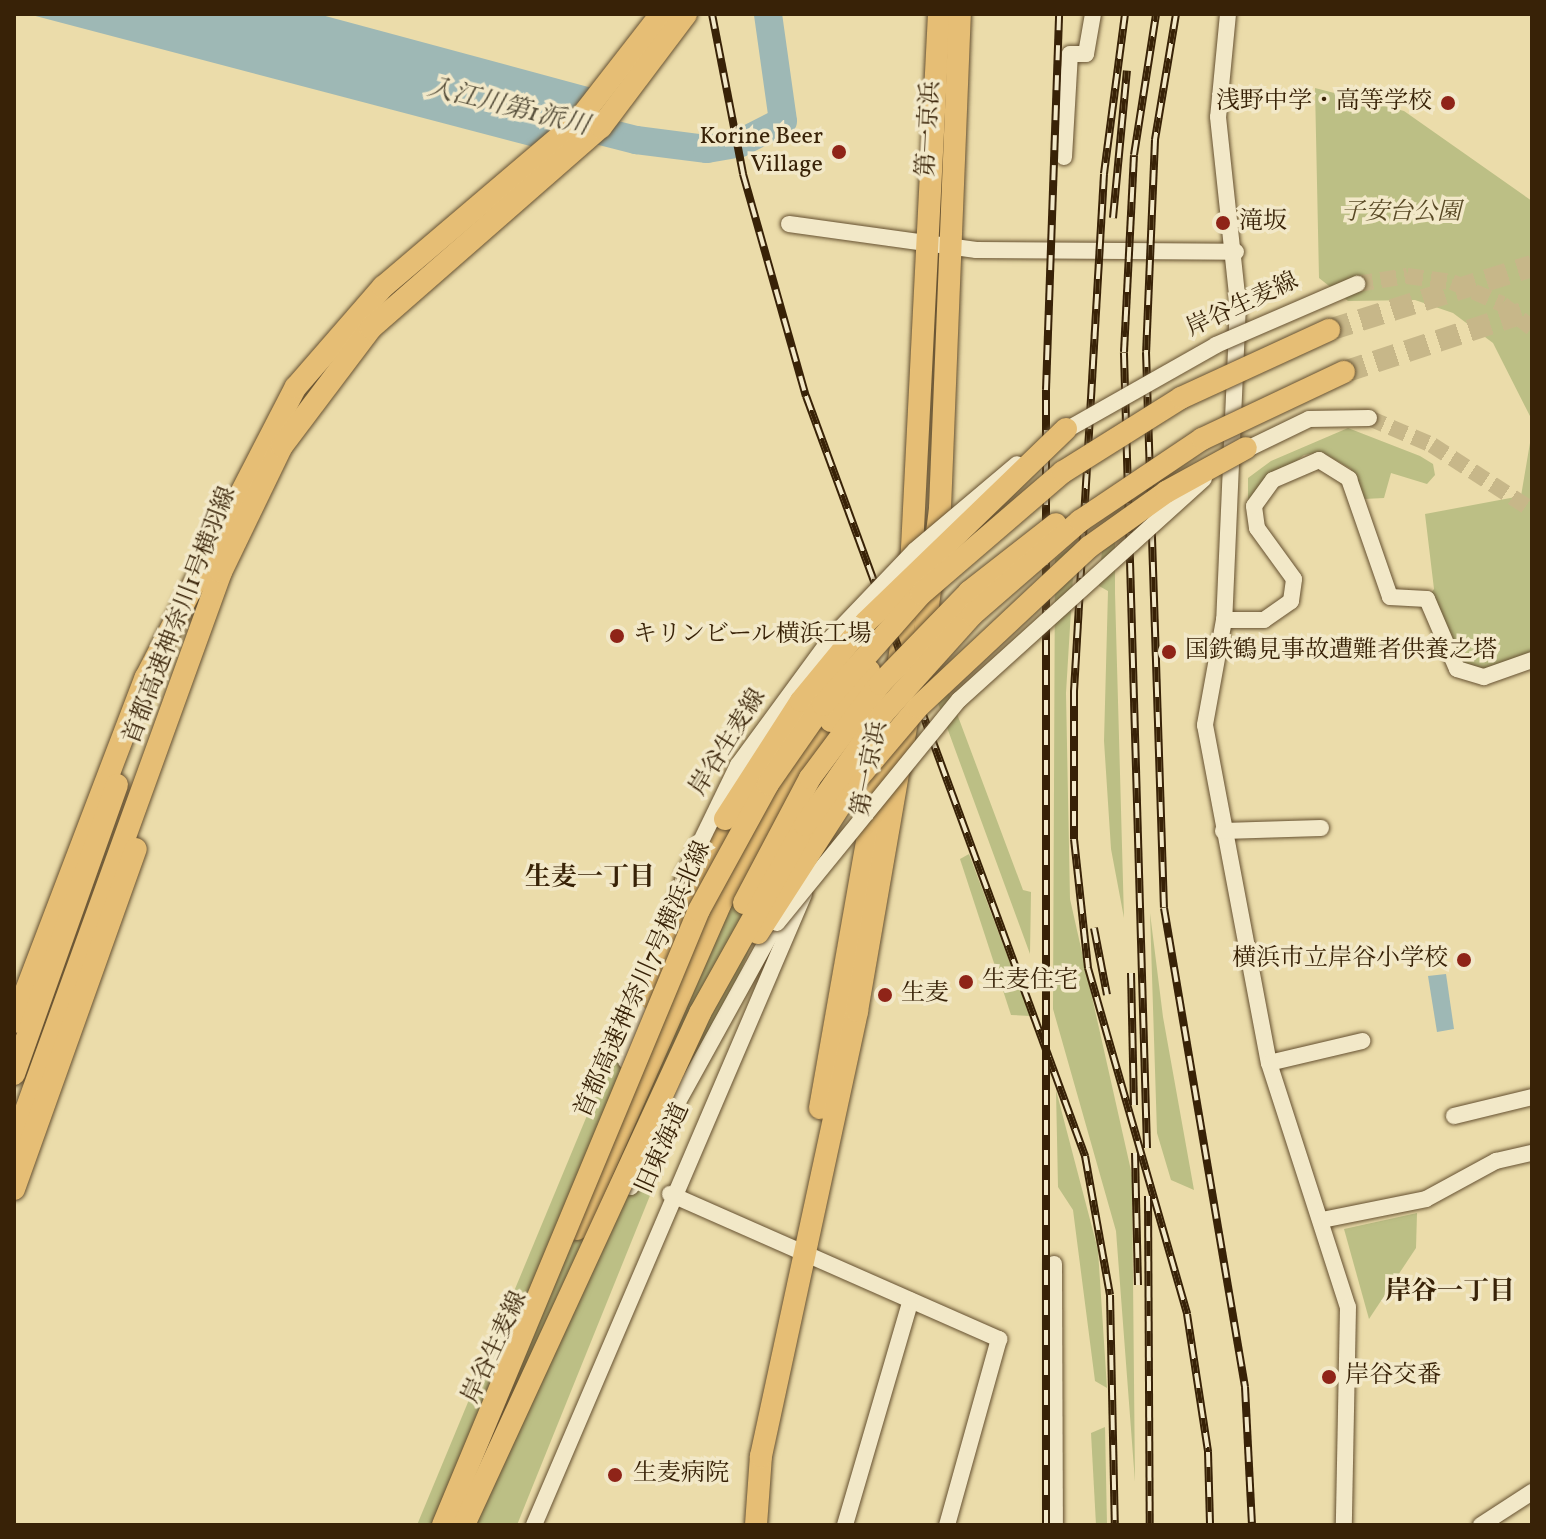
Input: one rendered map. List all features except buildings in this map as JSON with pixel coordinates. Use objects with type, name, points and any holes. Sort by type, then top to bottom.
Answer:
[{"type":"highway","name":"首都高速神奈川1号横羽線","points":[[14,1022],[140,690],[259,445],[337,335],[408,263],[577,122],[661,14]]},
{"type":"highway","name":"首都高速神奈川1号横羽線","points":[[14,1143],[248,507],[323,384],[397,301],[601,127],[686,14]]},
{"type":"highway","name":"第一京浜","points":[[936,244],[939,14]]},
{"type":"highway","name":"第一京浜","points":[[741,1525],[758,1387],[797,1249],[857,1011],[915,532],[936,244],[960,14]]},
{"type":"highway","name":"首都高速神奈川7号横浜北線","points":[[439,1525],[720,867],[796,743],[921,594],[1063,472],[1181,398],[1329,330]]},
{"type":"highway","points":[[640,1170],[750,889],[852,718],[1000,564],[1106,491],[1202,439],[1344,372]]},
{"type":"highway","points":[[612,1114],[684,906],[772,742],[866,622],[1066,429]]},
{"type":"highway","points":[[462,1525],[618,1182],[756,909],[882,715],[1008,581],[1080,521],[1202,439]]},
{"type":"highway","points":[[618,1182],[726,983],[895,731],[1089,547],[1166,492],[1246,448]]},
{"type":"highway","points":[[564,1259],[708,930],[774,806],[911,619],[1063,472]]},
{"type":"highway","points":[[14,1074],[216,533]]},
{"type":"highway","points":[[14,1189],[127,878],[182,682]]},
{"type":"highway","points":[[14,1134],[28,1106]]},
{"type":"highway","name":"第一京浜","points":[[756,1525],[761,1456],[797,1249]]},
{"type":"street","points":[[1064,157],[1070,54],[1086,54],[1093,14]]},
{"type":"street","points":[[1228,14],[1218,117],[1236,252],[1224,620],[1205,725],[1269,1063],[1322,1220],[1351,1331],[1344,1525]]},
{"type":"street","points":[[789,224],[936,244],[1236,252]]},
{"type":"street","name":"岸谷生麦線","points":[[439,1525],[564,1259],[685,874],[738,765],[871,594],[961,508],[1066,429],[1216,345],[1357,284]]},
{"type":"street","name":"岸谷生麦線","points":[[462,1525],[640,1170],[769,936],[879,790],[1038,623],[1246,448],[1309,419],[1369,418]]},
{"type":"street","points":[[1224,620],[1264,620],[1291,601],[1294,579],[1257,528],[1254,506],[1273,480],[1319,460],[1349,479],[1390,597],[1427,599],[1457,669],[1484,677],[1532,660]]},
{"type":"street","points":[[1223,831],[1321,828]]},
{"type":"street","name":"旧東海道","points":[[534,1525],[670,1194],[822,852],[874,851]]},
{"type":"street","points":[[1269,1063],[1362,1041]]},
{"type":"street","points":[[1454,1116],[1532,1097]]},
{"type":"street","points":[[1322,1220],[1426,1199],[1496,1161],[1532,1153]]},
{"type":"street","points":[[670,1194],[999,1339],[947,1525]]},
{"type":"street","points":[[1054,1264],[1055,1525]]},
{"type":"street","points":[[845,1525],[911,1300]]},
{"type":"street","points":[[1481,1525],[1532,1492]]},
{"type":"green space","name":"子安台公園","points":[[1315,88],[1404,111],[1532,201],[1532,420],[1493,343],[1453,313],[1415,300],[1348,301],[1319,278]]},
{"type":"green space","points":[[1348,428],[1420,456],[1433,464],[1435,475],[1427,484],[1391,473],[1384,498],[1364,499],[1351,469],[1322,452],[1304,455],[1248,500],[1248,478],[1271,461]]},
{"type":"green space","points":[[1532,431],[1532,660],[1468,676],[1427,599],[1434,589],[1425,514],[1521,496]]},
{"type":"green space","points":[[1115,516],[1124,918],[1111,849],[1104,741],[1108,591],[1099,586],[1104,524]]},
{"type":"green space","points":[[1075,544],[1066,693],[1070,899],[1132,1175],[1135,1482],[1116,1231],[1053,1009],[1055,559]]},
{"type":"green space","points":[[941,671],[1023,890],[1031,892],[1030,954],[930,681]]},
{"type":"green space","points":[[740,747],[821,772],[517,1525],[417,1525]]},
{"type":"green space","points":[[969,854],[1030,1016],[1011,1015],[960,859]]},
{"type":"green space","points":[[1150,913],[1163,1017],[1194,1190],[1171,1180],[1157,1133]]},
{"type":"green space","points":[[1056,1090],[1098,1250],[1107,1388],[1095,1381],[1073,1210],[1058,1187]]},
{"type":"green space","points":[[1417,1213],[1416,1248],[1369,1319],[1344,1229]]},
{"type":"green space","points":[[1105,1427],[1107,1525],[1096,1525],[1091,1433]]},
{"type":"water","points":[[28,14],[318,14],[592,88],[534,147]]},
{"type":"water","points":[[1446,974],[1454,1029],[1437,1032],[1428,976]]},
{"type":"waterway","name":"入江川第1派川","points":[[522,111],[636,140],[707,149],[740,143],[783,121],[768,14]]},
{"type":"tunnel","points":[[1329,330],[1532,266]]},
{"type":"tunnel","points":[[1357,284],[1407,276],[1452,282],[1502,304],[1532,328]]},
{"type":"tunnel","points":[[1344,372],[1532,310]]},
{"type":"tunnel","points":[[1369,418],[1432,445],[1532,510]]},
{"type":"railway","points":[[712,14],[743,174],[806,396],[1085,1156],[1110,1295],[1115,1525]]},
{"type":"railway","points":[[1046,1525],[1046,390],[1059,14]]},
{"type":"railway","points":[[1125,14],[1104,174],[1074,691],[1074,839],[1088,968],[1187,1314],[1208,1452],[1210,1525]]},
{"type":"railway","points":[[1147,1148],[1124,352],[1134,155],[1156,14]]},
{"type":"railway","points":[[1176,14],[1155,140],[1146,352],[1164,908],[1245,1387],[1252,1525]]},
{"type":"railway","points":[[1113,218],[1127,71]]},
{"type":"railway","points":[[1094,928],[1107,995]]},
{"type":"railway","points":[[1131,973],[1134,1105]]},
{"type":"railway","points":[[1135,1153],[1138,1285]]},
{"type":"railway","points":[[1148,1196],[1150,1525]]},
{"type":"place","name":"浅野中学・高等学校","points":[[1448,103]]},
{"type":"place","name":"Korine Beer Village","points":[[839,152]]},
{"type":"place","name":"滝坂","points":[[1223,223]]},
{"type":"place","name":"キリンビール横浜工場","points":[[617,636]]},
{"type":"place","name":"国鉄鶴見事故遭難者供養之塔","points":[[1169,652]]},
{"type":"place","name":"横浜市立岸谷小学校","points":[[1464,960]]},
{"type":"place","name":"生麦住宅","points":[[966,982]]},
{"type":"place","name":"生麦","points":[[885,995]]},
{"type":"place","name":"岸谷交番","points":[[1329,1377]]},
{"type":"place","name":"生麦病院","points":[[615,1475]]},
{"type":"district","name":"生麦一丁目","points":[[590,879]]},
{"type":"district","name":"岸谷一丁目","points":[[1450,1293]]}]
